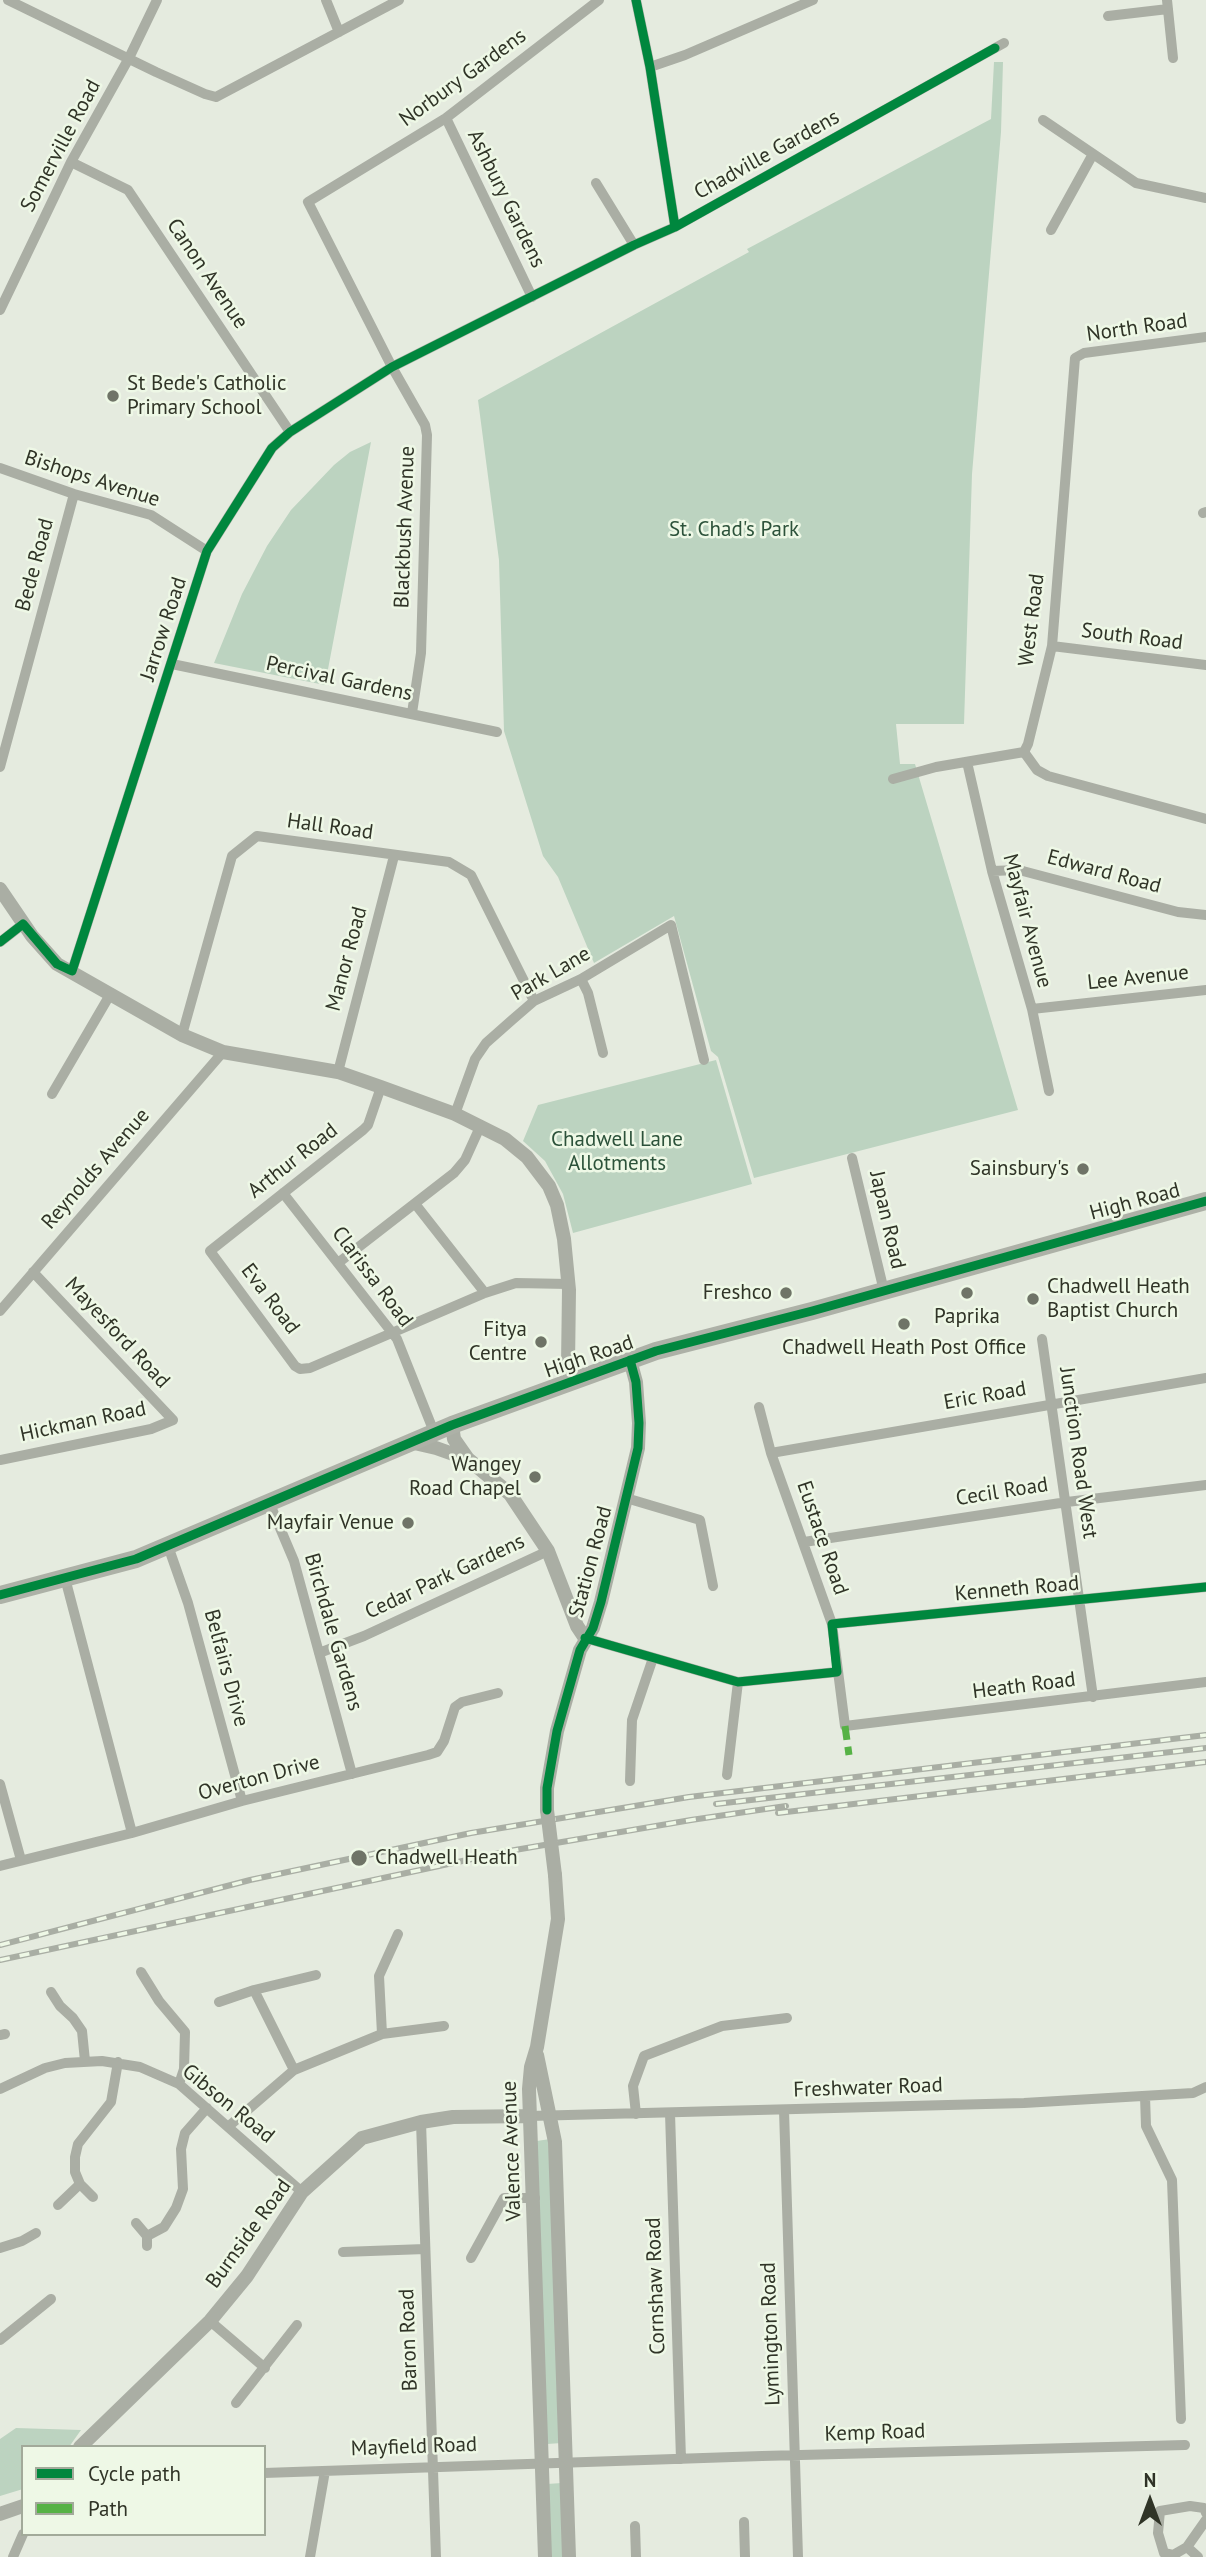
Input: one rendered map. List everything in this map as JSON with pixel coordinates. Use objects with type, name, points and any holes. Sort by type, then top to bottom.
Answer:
[{"type":"main road","name":"High Road","points":[[0,1595],[136,1559],[434,1432],[630,1360],[1206,1201]]},
{"type":"street","points":[[0,12],[7,0],[216,97],[399,0]]},
{"type":"street","name":"Somerville Road","points":[[0,310],[71,162],[130,58],[157,0]]},
{"type":"street","points":[[326,0],[339,32]]},
{"type":"street","name":"Norbury Gardens","points":[[308,202],[446,118],[599,0]]},
{"type":"street","points":[[636,0],[650,67],[675,227]]},
{"type":"street","points":[[650,67],[685,55],[813,0]]},
{"type":"street","points":[[1108,16],[1167,4],[1173,58]]},
{"type":"street","name":"Chadville Gardens","points":[[392,367],[675,227],[1004,43]]},
{"type":"street","name":"Ashbury Gardens","points":[[446,118],[531,297]]},
{"type":"street","points":[[1043,120],[1136,183],[1206,198]]},
{"type":"street","points":[[1051,230],[1093,154]]},
{"type":"street","name":"Canon Avenue","points":[[71,162],[128,190],[290,432]]},
{"type":"street","points":[[596,183],[634,245]]},
{"type":"street","name":"Blackbush Avenue","points":[[308,202],[392,367],[425,425],[427,435],[421,653],[412,713]]},
{"type":"street","name":"North Road","points":[[1075,358],[1084,353],[1206,337]]},
{"type":"street","name":"West Road","points":[[1024,752],[1052,646],[1075,358]]},
{"type":"street","name":"Jarrow Road","points":[[72,971],[207,551],[272,448],[290,432],[392,367]]},
{"type":"street","name":"Bishops Avenue","points":[[0,468],[74,494],[151,515],[207,551]]},
{"type":"street","name":"Bede Road","points":[[0,767],[74,494]]},
{"type":"street","name":"South Road","points":[[1052,646],[1206,665]]},
{"type":"street","name":"Percival Gardens","points":[[172,664],[497,732]]},
{"type":"street","points":[[893,779],[936,767],[1024,752],[1037,770],[1048,776],[1206,819]]},
{"type":"street","name":"Mayfair Avenue","points":[[967,762],[992,870],[1032,1009],[1049,1091]]},
{"type":"street","name":"Hall Road","points":[[182,1035],[232,856],[257,836],[449,862],[471,875],[534,1001]]},
{"type":"street","name":"Manor Road","points":[[338,1072],[394,856]]},
{"type":"street","name":"Edward Road","points":[[992,870],[1019,870],[1178,912],[1206,915]]},
{"type":"street","points":[[0,889],[23,924],[57,964],[182,1035],[223,1052],[338,1072],[381,1087],[455,1114],[505,1139],[527,1157],[549,1186],[557,1205],[564,1240],[568,1284],[568,1365],[572,1381]]},
{"type":"street","points":[[0,942],[23,924]]},
{"type":"street","name":"Park Lane","points":[[455,1114],[475,1059],[486,1043],[534,1001],[581,979],[671,925],[704,1060]]},
{"type":"street","points":[[581,979],[588,993],[603,1053]]},
{"type":"street","name":"Lee Avenue","points":[[1032,1009],[1206,990]]},
{"type":"street","points":[[52,1094],[110,993]]},
{"type":"street","name":"Reynolds Avenue","points":[[0,1311],[223,1052]]},
{"type":"street","name":"Arthur Road","points":[[210,1251],[363,1130],[368,1125],[381,1087]]},
{"type":"street","points":[[338,1263],[416,1205],[460,1166],[480,1127]]},
{"type":"street","name":"Japan Road","points":[[852,1158],[884,1291]]},
{"type":"street","name":"Clarissa Road","points":[[283,1193],[397,1339],[434,1432]]},
{"type":"street","points":[[416,1205],[485,1293]]},
{"type":"street","name":"Eva Road","points":[[210,1251],[295,1366],[300,1369],[310,1368],[393,1334]]},
{"type":"street","name":"Mayesford Road","points":[[33,1272],[173,1420]]},
{"type":"street","points":[[393,1334],[485,1293],[516,1283],[568,1284]]},
{"type":"street","name":"Junction Road West","points":[[1042,1339],[1093,1697]]},
{"type":"street","name":"Station Road","points":[[537,2047],[558,1919],[547,1788],[557,1731],[572,1676],[597,1613],[626,1498],[639,1431],[636,1382],[630,1360]]},
{"type":"street","name":"Eric Road","points":[[771,1453],[1206,1378]]},
{"type":"street","name":"Eustace Road","points":[[759,1406],[771,1453],[832,1624],[845,1726]]},
{"type":"street","name":"Hickman Road","points":[[0,1460],[152,1429],[173,1420]]},
{"type":"street","points":[[452,1425],[454,1439],[468,1460],[510,1494],[548,1551],[577,1626],[585,1638],[738,1682],[837,1672]]},
{"type":"street","points":[[410,1442],[468,1460]]},
{"type":"street","name":"Cecil Road","points":[[804,1542],[1067,1502],[1206,1485]]},
{"type":"street","points":[[626,1498],[700,1520],[713,1586]]},
{"type":"street","name":"Birchdale Gardens","points":[[269,1502],[294,1561],[352,1774]]},
{"type":"street","name":"Belfairs Drive","points":[[168,1546],[188,1603],[242,1801]]},
{"type":"street","name":"Cedar Park Gardens","points":[[319,1653],[364,1636],[548,1551]]},
{"type":"street","points":[[65,1578],[132,1833]]},
{"type":"street","name":"Kenneth Road","points":[[832,1624],[1206,1587]]},
{"type":"street","points":[[571,1609],[590,1615],[597,1613]]},
{"type":"street","points":[[630,1781],[632,1720],[653,1658]]},
{"type":"street","points":[[727,1775],[738,1682]]},
{"type":"street","name":"Heath Road","points":[[845,1726],[1206,1682]]},
{"type":"street","name":"Overton Drive","points":[[0,1866],[437,1752],[444,1741],[455,1707],[462,1702],[498,1693]]},
{"type":"street","points":[[0,1784],[21,1860]]},
{"type":"street","points":[[382,2035],[379,1976],[398,1934]]},
{"type":"street","points":[[141,1972],[159,2001],[185,2032],[184,2069],[179,2084]]},
{"type":"street","points":[[219,2003],[254,1990],[316,1975]]},
{"type":"street","points":[[254,1990],[294,2070]]},
{"type":"street","points":[[51,1992],[82,2031],[85,2061]]},
{"type":"street","points":[[636,2114],[633,2086],[644,2056],[722,2026],[787,2018]]},
{"type":"street","points":[[229,2126],[294,2070],[382,2035],[444,2026]]},
{"type":"street","name":"Valence Avenue","points":[[537,2047],[540,2076],[555,2142],[569,2557]]},
{"type":"street","name":"Valence Avenue","points":[[537,2047],[530,2078],[530,2116],[535,2198],[545,2557]]},
{"type":"street","name":"Gibson Road","points":[[0,2089],[45,2068],[85,2061],[118,2062],[150,2070],[179,2084],[302,2192]]},
{"type":"street","points":[[93,2197],[80,2184],[75,2172],[75,2157],[78,2144],[111,2102],[118,2062]]},
{"type":"street","name":"Freshwater Road","points":[[530,2116],[1024,2103],[1193,2093],[1206,2087]]},
{"type":"street","points":[[1145,2096],[1146,2126],[1172,2180],[1181,2419]]},
{"type":"street","points":[[136,2223],[147,2241],[164,2227],[176,2208],[183,2189],[181,2149],[185,2133],[207,2108]]},
{"type":"street","name":"Lymington Road","points":[[784,2110],[798,2557]]},
{"type":"street","name":"Cornshaw Road","points":[[670,2113],[681,2459]]},
{"type":"street","name":"Burnside Road","points":[[82,2445],[210,2322],[247,2276],[302,2192],[362,2138],[421,2122],[453,2117],[530,2116]]},
{"type":"street","name":"Baron Road","points":[[421,2122],[436,2557]]},
{"type":"street","points":[[58,2205],[80,2184]]},
{"type":"street","points":[[471,2258],[504,2198],[535,2198]]},
{"type":"street","points":[[0,2248],[36,2233]]},
{"type":"street","points":[[343,2252],[425,2249]]},
{"type":"street","points":[[0,2340],[51,2299]]},
{"type":"street","points":[[210,2322],[265,2368]]},
{"type":"street","points":[[236,2403],[297,2325]]},
{"type":"street","name":"Kemp Road","points":[[566,2462],[1185,2445]]},
{"type":"street","name":"Mayfield Road","points":[[266,2473],[566,2462]]},
{"type":"street","points":[[310,2557],[325,2471]]},
{"type":"street","points":[[1206,2512],[1204,2508],[1190,2506],[1160,2511],[1158,2533],[1164,2553],[1173,2555],[1187,2547],[1206,2520]]},
{"type":"street","points":[[0,2514],[21,2507]]},
{"type":"street","points":[[744,2522],[745,2557]]},
{"type":"street","points":[[635,2526],[636,2557]]},
{"type":"street","points":[[13,2557],[22,2536]]},
{"type":"street","points":[[1187,2547],[1198,2557]]},
{"type":"green space","name":"St. Chad's Park","points":[[994,62],[1003,62],[1001,132],[972,474],[964,724],[896,724],[900,764],[915,764],[1018,1110],[754,1178],[718,1057],[711,1051],[674,916],[594,963],[558,877],[543,856],[504,731],[499,560],[478,400],[749,252],[747,249],[991,119]]},
{"type":"green space","points":[[371,442],[325,685],[214,663],[242,594],[267,546],[291,510],[334,465],[350,452]]},
{"type":"green space","name":"Chadwell Lane Allotments","points":[[716,1060],[752,1184],[573,1233],[563,1194],[545,1161],[523,1141],[538,1105]]},
{"type":"green space","points":[[550,2139],[562,2443],[547,2444],[537,2141]]},
{"type":"green space","points":[[16,2428],[81,2430],[70,2445],[21,2445],[21,2490],[0,2496],[0,2439]]},
{"type":"green space","points":[[562,2483],[565,2557],[550,2557],[547,2484]]},
{"type":"railway","points":[[0,1945],[250,1880],[471,1833],[689,1797],[1206,1735]]},
{"type":"railway","points":[[716,1804],[1206,1748]]},
{"type":"railway","points":[[778,1813],[1206,1762]]},
{"type":"railway","points":[[0,1960],[509,1851],[786,1806]]},
{"type":"marked path","points":[[845,1726],[849,1755]]},
{"type":"cycle path","points":[[636,0],[650,67],[675,227]]},
{"type":"cycle path","points":[[0,942],[23,924],[57,964],[72,971],[207,551],[272,448],[290,432],[392,367],[675,227],[995,48]]},
{"type":"cycle path","points":[[0,1595],[136,1559],[452,1425],[656,1351],[812,1311],[1206,1201]]},
{"type":"cycle path","points":[[547,1810],[547,1788],[557,1731],[580,1650],[593,1628],[601,1602],[638,1448],[636,1382],[630,1360]]},
{"type":"cycle path","points":[[585,1638],[738,1682],[837,1672],[832,1624],[1206,1587]]},
{"type":"place","name":"St Bede's Catholic Primary School","points":[[113,396]]},
{"type":"place","name":"Sainsbury's","points":[[1083,1169]]},
{"type":"place","name":"Freshco","points":[[786,1293]]},
{"type":"place","name":"Paprika","points":[[967,1293]]},
{"type":"place","name":"Chadwell Heath Baptist Church","points":[[1033,1299]]},
{"type":"place","name":"Chadwell Heath Post Office","points":[[904,1324]]},
{"type":"place","name":"Fitya Centre","points":[[541,1342]]},
{"type":"place","name":"Wangey Road Chapel","points":[[535,1477]]},
{"type":"place","name":"Mayfair Venue","points":[[408,1523]]},
{"type":"place","name":"Chadwell Heath","points":[[359,1858]]}]
